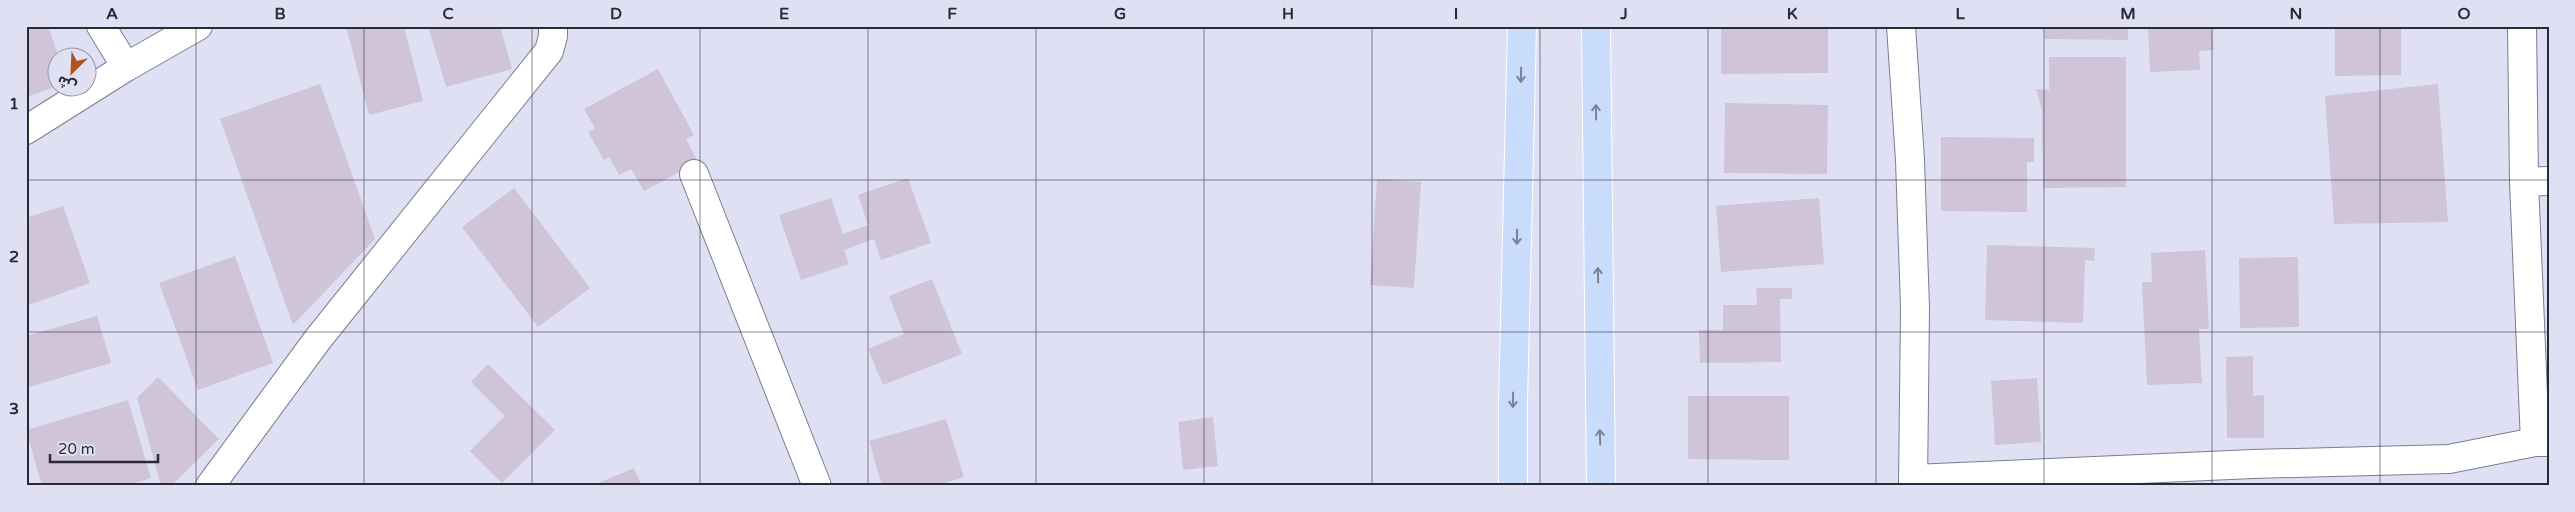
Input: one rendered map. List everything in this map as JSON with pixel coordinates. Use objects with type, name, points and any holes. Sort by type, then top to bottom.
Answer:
[{"type":"main road","points":[[1513,486],[1512,403],[1522,26]]},
{"type":"main road","points":[[1596,26],[1601,486]]},
{"type":"street","points":[[101,26],[126,67]]},
{"type":"street","points":[[26,130],[126,67],[198,26]]},
{"type":"street","points":[[210,486],[318,339],[549,51],[553,36],[553,26]]},
{"type":"street","points":[[1901,26],[1910,160],[1915,308],[1913,482],[2253,464],[2449,459],[2542,442],[2536,182],[2522,26]]},
{"type":"street","points":[[694,174],[816,486]]},
{"type":"building","points":[[26,26],[48,26],[56,48],[48,48],[48,89],[26,97]]},
{"type":"building","points":[[346,26],[404,26],[423,101],[369,115]]},
{"type":"building","points":[[428,26],[500,26],[512,69],[446,87]]},
{"type":"building","points":[[1721,26],[1828,26],[1828,73],[1721,74]]},
{"type":"building","points":[[2044,26],[2128,26],[2128,40],[2045,39]]},
{"type":"building","points":[[2148,26],[2212,26],[2214,50],[2199,51],[2200,70],[2150,72]]},
{"type":"building","points":[[2335,26],[2401,26],[2401,75],[2335,76]]},
{"type":"building","points":[[2049,57],[2126,57],[2126,187],[2043,188],[2042,110],[2036,89],[2049,90]]},
{"type":"building","points":[[658,69],[694,135],[686,139],[698,162],[644,191],[631,169],[619,175],[609,157],[604,160],[588,132],[595,128],[584,109]]},
{"type":"building","points":[[320,84],[375,239],[293,325],[220,119]]},
{"type":"building","points":[[2438,84],[2448,222],[2334,224],[2325,96]]},
{"type":"building","points":[[1725,103],[1828,105],[1827,174],[1724,173]]},
{"type":"building","points":[[1941,137],[2034,138],[2034,162],[2027,162],[2027,212],[1941,211]]},
{"type":"building","points":[[908,178],[931,243],[881,260],[874,239],[844,250],[849,264],[801,280],[779,215],[831,198],[843,234],[868,225],[858,195]]},
{"type":"building","points":[[1377,179],[1421,182],[1414,288],[1370,285]]},
{"type":"building","points":[[514,188],[590,288],[538,327],[462,227]]},
{"type":"building","points":[[1819,198],[1824,264],[1721,272],[1716,206]]},
{"type":"building","points":[[63,206],[90,283],[26,306],[26,218]]},
{"type":"building","points":[[1987,245],[2095,248],[2094,261],[2085,260],[2083,323],[1985,320]]},
{"type":"building","points":[[2205,250],[2209,329],[2199,329],[2202,383],[2147,385],[2142,282],[2152,282],[2151,253]]},
{"type":"building","points":[[235,256],[273,363],[198,390],[159,283]]},
{"type":"building","points":[[2298,257],[2299,327],[2240,328],[2239,258]]},
{"type":"building","points":[[932,279],[962,354],[883,385],[868,349],[904,334],[889,296]]},
{"type":"building","points":[[1756,288],[1792,288],[1792,299],[1780,299],[1781,362],[1700,363],[1699,330],[1723,330],[1723,305],[1757,305]]},
{"type":"building","points":[[97,316],[111,363],[26,388],[26,336]]},
{"type":"building","points":[[2253,356],[2253,396],[2264,395],[2264,438],[2227,438],[2226,357]]},
{"type":"building","points":[[488,364],[555,430],[502,483],[470,451],[505,416],[471,382]]},
{"type":"building","points":[[158,377],[219,439],[171,486],[161,486],[137,398]]},
{"type":"building","points":[[2037,378],[2041,442],[1995,445],[1991,381]]},
{"type":"building","points":[[1688,396],[1789,396],[1789,460],[1688,459]]},
{"type":"building","points":[[128,400],[151,478],[125,486],[42,486],[26,430]]},
{"type":"building","points":[[1213,417],[1218,466],[1183,470],[1178,422]]},
{"type":"building","points":[[946,419],[964,477],[935,486],[882,486],[869,441]]},
{"type":"building","points":[[634,468],[642,486],[591,486]]},
{"type":"building","points":[[1663,483],[1708,484],[1708,486],[1663,486]]}]
